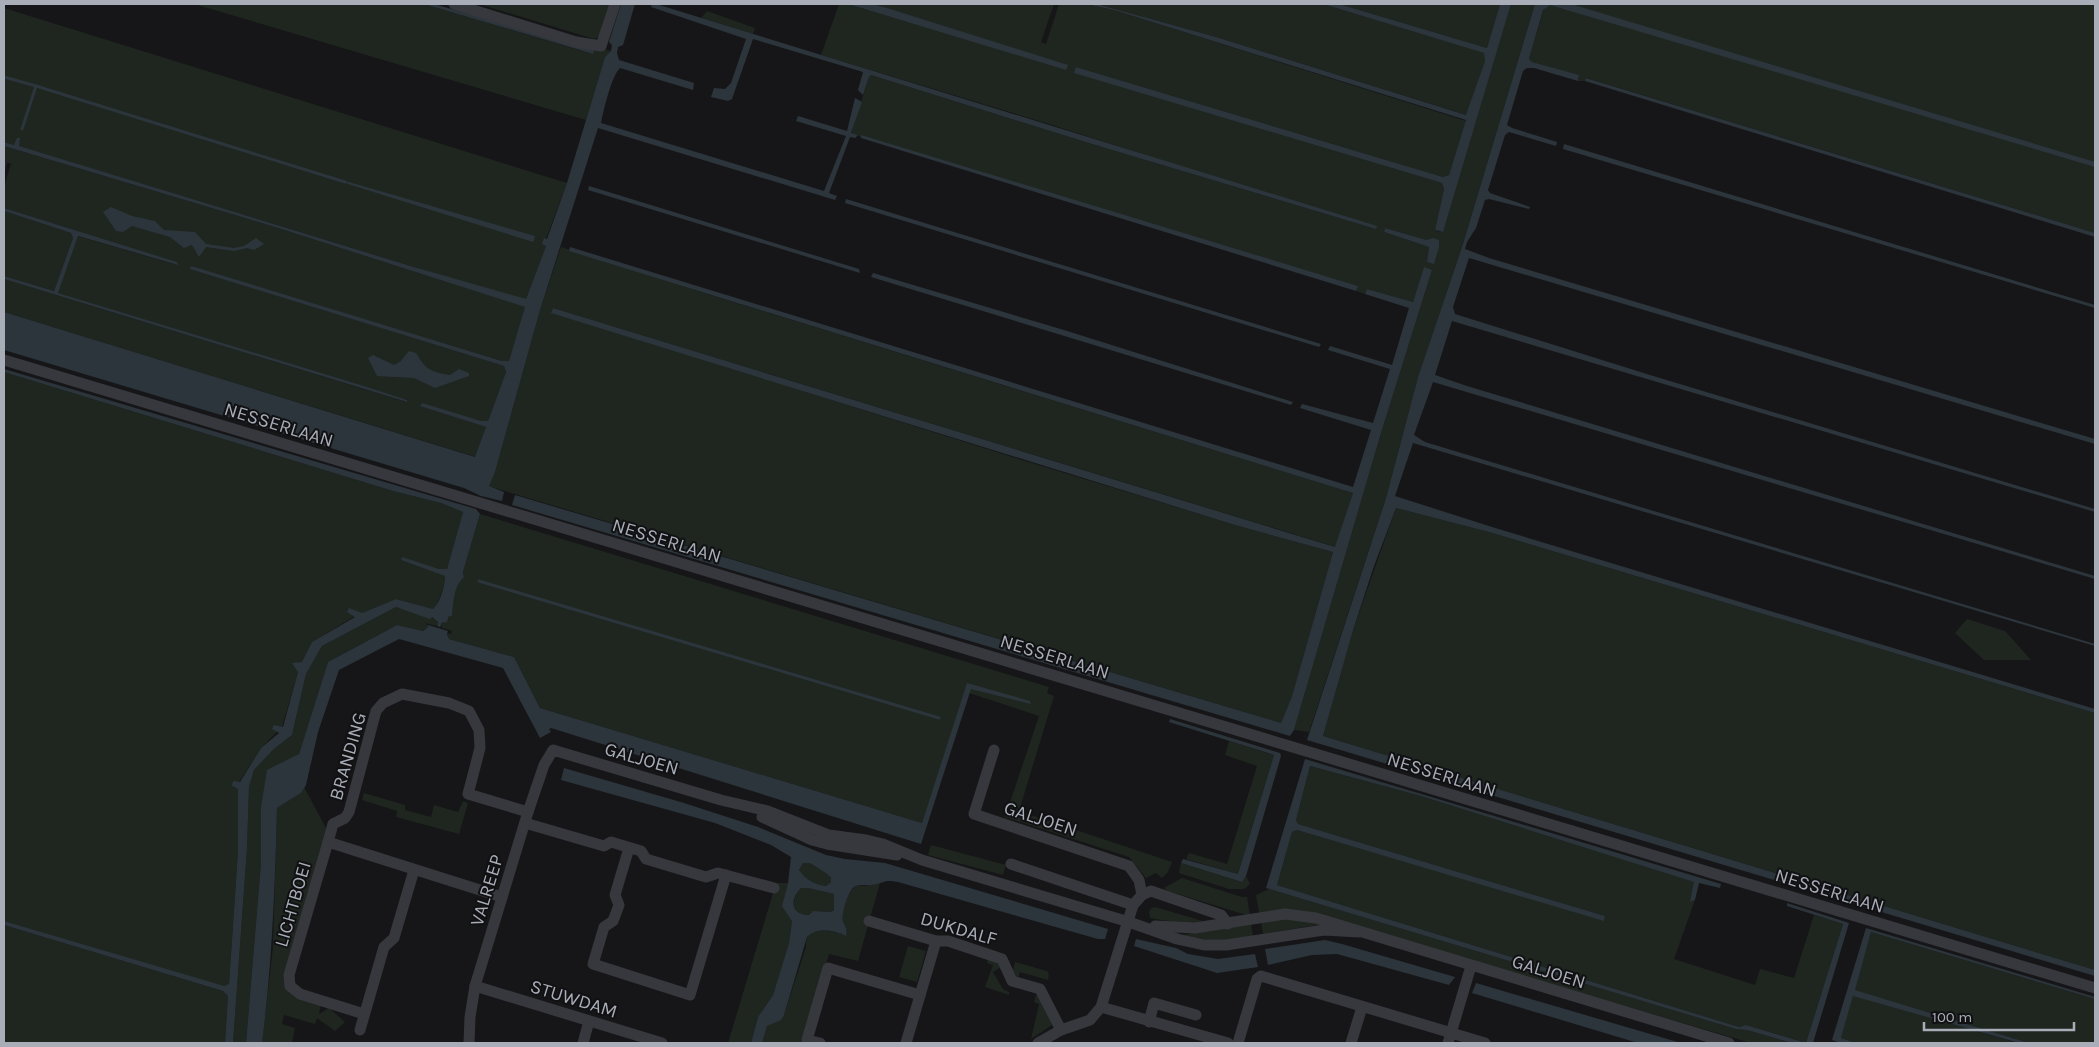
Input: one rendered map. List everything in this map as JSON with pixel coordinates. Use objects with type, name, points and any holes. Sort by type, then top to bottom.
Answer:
[{"type":"street","points":[[454,4],[576,42],[600,46],[615,4]]},
{"type":"street","name":"NESSERLAAN","points":[[4,360],[2095,988]]},
{"type":"street","name":"BRANDING","points":[[328,842],[333,824],[345,818],[349,812],[376,711],[383,703],[402,694],[449,702],[469,711],[479,730],[480,748],[468,794],[527,817]]},
{"type":"street","name":"GALJOEN","points":[[553,750],[721,800],[812,840],[922,860],[1129,922],[1177,939],[1204,945],[1226,945],[1324,930],[1359,932]]},
{"type":"street","name":"VALREEP","points":[[469,1043],[470,1017],[475,986],[544,765],[553,750]]},
{"type":"street","name":"GALJOEN","points":[[994,750],[974,814],[1129,866],[1139,880],[1142,895]]},
{"type":"street","points":[[527,817],[604,846],[611,842],[641,851],[646,859],[706,877],[718,873],[774,888]]},
{"type":"street","name":"LICHTBOEI","points":[[364,1014],[300,994],[290,986],[289,975],[328,842],[502,897]]},
{"type":"street","points":[[629,848],[615,895],[619,904],[613,921],[604,927],[593,964],[690,995],[726,875]]},
{"type":"street","points":[[1011,864],[1133,905]]},
{"type":"street","points":[[360,1030],[384,946],[394,938],[414,870]]},
{"type":"street","points":[[1038,1043],[1062,1030],[1090,1020],[1101,1007],[1133,905],[1142,895],[1151,891],[1221,916],[1228,924]]},
{"type":"street","name":"GALJOEN","points":[[1129,922],[1168,928],[1195,928],[1285,914],[1316,918],[1729,1043]]},
{"type":"street","name":"DUKDALF","points":[[869,920],[936,941],[948,941],[1002,959],[1012,981],[1040,989],[1062,1030]]},
{"type":"street","points":[[906,1043],[936,941]]},
{"type":"street","points":[[1450,1038],[1471,966]]},
{"type":"street","points":[[820,1043],[807,1040],[828,968],[920,995]]},
{"type":"street","points":[[1238,1043],[1257,979],[1261,976],[1362,1007],[1450,1038],[1485,1043]]},
{"type":"street","name":"STUWDAM","points":[[475,986],[662,1043]]},
{"type":"street","points":[[1151,1023],[1154,1003],[1196,1015]]},
{"type":"street","points":[[1101,1007],[1151,1023],[1228,1043]]},
{"type":"street","points":[[1351,1043],[1362,1007]]},
{"type":"street","points":[[582,1043],[589,1021]]},
{"type":"shaded area","points":[[194,4],[424,4],[592,54],[595,47],[611,51],[605,57],[586,120]]},
{"type":"shaded area","points":[[424,4],[434,4],[594,50],[593,54]]},
{"type":"shaded area","points":[[479,4],[613,4],[599,37],[594,39]]},
{"type":"shaded area","points":[[621,4],[635,4],[623,45],[618,47],[619,60],[694,83],[693,90],[620,68],[611,86],[601,123],[824,191],[846,136],[796,121],[798,116],[847,131],[855,98],[862,102],[851,133],[857,135],[856,138],[850,137],[829,193],[837,196],[835,200],[598,128],[540,310],[495,472],[489,486],[504,492],[502,501],[4,350],[4,312],[475,457],[486,427],[420,406],[422,403],[481,421],[488,421],[506,372],[504,366],[190,269],[191,266],[502,361],[509,361],[525,307],[275,227],[4,146],[4,142],[14,145],[17,138],[20,138],[19,146],[414,267],[526,299],[546,246],[542,244],[544,238],[547,239],[567,183],[605,57],[611,51],[612,45],[609,42]]},
{"type":"shaded area","points":[[652,4],[1377,226],[1376,229],[1092,144],[871,75],[863,95],[858,90],[863,72],[753,39],[732,99],[728,101],[711,97],[714,88],[725,89],[731,83],[746,39],[651,7]]},
{"type":"shaded area","points":[[839,4],[848,4],[1067,65],[872,4],[1054,4],[1041,42],[1046,44],[1059,4],[1086,4],[1114,10],[1466,121],[1449,175],[1443,177],[1076,67],[1079,74],[1442,183],[1444,189],[1435,230],[1439,232],[1443,231],[1511,4],[1535,4],[1462,247],[1418,377],[1386,498],[1309,732],[1294,730],[1381,433],[1432,270],[1424,268],[1413,302],[1367,289],[1365,294],[1356,291],[1357,286],[851,134],[871,75],[1092,144],[1376,229],[1049,124],[821,55]],"holes":[[[1385,228],[1427,240],[1439,247],[1427,262],[1429,247],[1384,232]]]},
{"type":"shaded area","points":[[848,4],[872,4],[887,8],[1068,65],[1066,70]]},
{"type":"shaded area","points":[[1086,4],[1097,4],[1216,37],[1466,115],[1485,61],[1484,53],[1323,4],[1339,4],[1487,48],[1500,4],[1511,4],[1443,232],[1435,230],[1444,189],[1442,183],[1074,73],[1076,67],[1443,177],[1449,175],[1466,120],[1114,10]]},
{"type":"shaded area","points":[[1097,4],[1323,4],[1485,53],[1485,61],[1467,115],[1216,37]]},
{"type":"shaded area","points":[[1339,4],[1500,4],[1487,48]]},
{"type":"shaded area","points":[[1535,4],[1571,4],[2095,162],[2095,167],[1550,5],[1543,10],[1529,59],[1532,62],[1579,75],[1578,81],[1534,68],[1527,68],[1523,71],[1507,125],[1557,142],[1556,146],[1509,132],[1505,135],[1488,190],[1490,193],[1530,207],[1529,209],[1489,199],[1485,200],[1476,228],[1465,249],[1489,258],[2095,439],[2095,444],[1469,258],[1453,307],[1455,314],[1650,375],[2095,509],[2095,512],[1452,321],[1435,375],[2095,576],[2095,579],[1433,382],[1414,435],[1425,442],[2095,644],[2095,646],[1413,443],[1395,496],[2095,709],[2095,713],[1489,532],[1396,508],[1354,627],[1323,736],[2095,970],[2095,976],[1307,740],[1386,498],[1418,377],[1462,247]]},
{"type":"shaded area","points":[[1545,4],[2095,4],[2095,233],[1587,78],[1585,81],[1578,81],[1579,76],[1532,62],[1529,59]]},
{"type":"shaded area","points":[[4,8],[567,183],[546,239],[544,238],[546,246],[526,299],[519,299],[18,146],[20,139],[14,145],[4,142]]},
{"type":"shaded area","points":[[707,11],[755,28],[753,34],[701,18]]},
{"type":"shaded area","points":[[1586,78],[2095,233],[2095,237],[1585,81]]},
{"type":"shaded area","points":[[861,135],[1358,286],[1356,291],[861,138]]},
{"type":"shaded area","points":[[1564,144],[2095,305],[2095,308],[1563,149]]},
{"type":"shaded area","points":[[4,146],[275,227],[526,307],[509,361],[502,361],[191,267],[191,269],[504,366],[506,372],[488,421],[481,421],[421,406],[486,427],[476,457],[4,312],[4,279],[406,402],[407,400],[57,293],[77,236],[177,265],[176,262],[4,208],[4,188],[11,163],[7,163],[4,174]]},
{"type":"shaded area","points":[[342,180],[535,236],[533,242],[348,184]]},
{"type":"shaded area","points":[[589,186],[859,269],[860,273],[588,190]]},
{"type":"shaded area","points":[[846,199],[1321,344],[1319,347],[845,203]]},
{"type":"shaded area","points":[[111,207],[132,216],[155,221],[164,230],[195,232],[206,244],[234,248],[244,246],[256,238],[264,244],[254,250],[247,248],[234,251],[206,247],[199,257],[192,245],[184,248],[170,237],[132,226],[123,232],[116,231],[103,212]]},
{"type":"shaded area","points":[[4,208],[177,262],[178,265],[78,236],[58,293],[367,387],[407,400],[407,402],[4,279],[4,276],[54,291],[73,238],[71,233],[4,211]]},
{"type":"shaded area","points":[[4,211],[71,233],[73,238],[54,291],[4,276]]},
{"type":"shaded area","points":[[1385,228],[1427,240],[1433,238],[1439,240],[1434,264],[1427,262],[1429,247],[1384,232]]},
{"type":"shaded area","points":[[561,247],[704,293],[1353,493],[1336,547],[553,308],[551,312],[1022,460],[1235,525],[1333,552],[1292,696],[1281,723],[488,486],[495,472],[540,310]]},
{"type":"shaded area","points":[[570,247],[1353,487],[1371,430],[1300,408],[1302,404],[1373,423],[1390,369],[1328,350],[1330,346],[1392,365],[1409,308],[1365,294],[1367,289],[1413,302],[1424,267],[1432,270],[1381,433],[1294,730],[1290,736],[512,505],[515,495],[1281,723],[1292,696],[1333,552],[1235,525],[551,313],[553,308],[1335,547],[1353,493],[569,251]]},
{"type":"shaded area","points":[[873,273],[1064,330],[1293,402],[1291,405],[871,277]]},
{"type":"shaded area","points":[[409,351],[416,353],[426,367],[438,373],[450,375],[459,369],[469,373],[469,376],[435,388],[414,378],[377,376],[368,358],[373,355],[394,365],[400,362]]},
{"type":"shaded area","points":[[4,369],[476,509],[480,514],[463,572],[464,577],[456,590],[452,616],[449,616],[447,622],[442,623],[440,627],[437,626],[438,622],[432,617],[430,619],[396,607],[322,646],[306,674],[292,735],[274,749],[254,770],[249,787],[247,848],[233,1043],[225,1043],[228,996],[223,991],[4,925],[4,921],[224,986],[229,984],[238,851],[238,789],[232,786],[233,781],[240,782],[261,748],[279,733],[272,729],[274,725],[283,727],[298,672],[292,663],[302,662],[312,642],[355,617],[347,612],[349,608],[362,613],[396,599],[433,609],[436,606],[441,595],[445,576],[401,560],[402,557],[439,569],[447,569],[463,512],[441,503],[393,491],[4,372]]},
{"type":"shaded area","points":[[4,372],[393,491],[441,503],[463,512],[447,569],[439,569],[402,558],[401,560],[445,575],[441,595],[433,609],[396,599],[355,616],[312,642],[298,672],[282,727],[261,748],[239,782],[232,786],[238,789],[238,851],[229,984],[224,987],[4,921]]},
{"type":"shaded area","points":[[1396,508],[1489,532],[2095,713],[2095,970],[1323,736],[1354,627]]},
{"type":"shaded area","points":[[480,514],[1049,687],[1047,693],[1054,696],[1019,811],[1172,862],[1168,872],[1162,878],[1156,873],[1146,878],[1129,857],[1005,817],[1039,716],[966,692],[922,823],[540,708],[514,657],[449,639],[447,634],[451,634],[452,631],[442,628],[441,625],[448,620],[449,616],[452,616],[456,590],[464,577],[463,572]]},
{"type":"shaded area","points":[[396,607],[431,617],[438,622],[436,626],[425,623],[428,625],[423,631],[397,625],[328,662],[299,754],[284,763],[261,807],[261,863],[246,1043],[233,1043],[247,848],[249,787],[254,770],[274,749],[292,735],[306,674],[322,646]]},
{"type":"shaded area","points":[[1967,619],[2005,631],[2031,660],[1984,660],[1955,633]]},
{"type":"shaded area","points":[[397,625],[423,631],[428,625],[448,631],[449,639],[514,657],[540,708],[922,823],[967,683],[1030,701],[1031,704],[971,689],[921,844],[551,728],[549,729],[551,732],[540,738],[503,668],[399,639],[339,670],[318,732],[306,785],[301,793],[277,808],[272,926],[262,1043],[246,1043],[261,863],[261,807],[267,770],[299,754],[328,662]]},
{"type":"shaded area","points":[[1170,719],[1280,753],[1281,756],[1246,876],[1242,882],[1181,863],[1183,859],[1238,874],[1274,755],[1169,722]]},
{"type":"shaded area","points":[[1229,741],[1274,755],[1238,874],[1186,859],[1189,853],[1227,864],[1257,766],[1225,755]]},
{"type":"shaded area","points":[[1305,759],[1721,884],[1720,888],[1699,883],[1695,900],[1690,902],[1694,882],[1421,796],[1310,766],[1296,820],[1298,824],[1605,916],[1604,921],[1297,830],[1292,832],[1277,885],[1739,1027],[1746,1025],[1806,1043],[1792,1043],[1747,1030],[1736,1029],[1266,888]]},
{"type":"shaded area","points":[[1310,766],[1421,796],[1695,882],[1691,902],[1695,900],[1674,959],[1755,985],[1760,969],[1794,978],[1814,915],[1843,924],[1806,1043],[1746,1025],[1739,1027],[1277,885],[1292,832],[1297,830],[1604,920],[1605,916],[1298,824],[1296,820]]},
{"type":"shaded area","points":[[564,768],[758,827],[826,855],[885,863],[1108,929],[1105,939],[1098,939],[898,882],[887,881],[869,885],[858,885],[851,891],[844,907],[843,921],[846,936],[837,932],[820,931],[807,937],[784,1015],[781,1020],[767,1026],[762,1043],[751,1043],[758,1017],[773,995],[789,943],[792,921],[782,906],[788,883],[791,857],[771,845],[715,823],[561,780]],"holes":[[[803,863],[810,863],[824,872],[831,878],[831,882],[826,886],[811,881],[799,870]],[[801,888],[834,894],[834,910],[831,912],[813,911],[809,915],[798,912],[795,909],[794,901],[797,892]]]},
{"type":"shaded area","points":[[304,787],[327,830],[287,979],[321,1004],[319,1014],[329,1008],[345,1022],[335,1031],[317,1018],[315,1024],[284,1015],[282,1024],[295,1028],[292,1043],[262,1043],[273,947],[277,808],[301,793]]},
{"type":"shaded area","points":[[364,793],[405,805],[405,810],[431,817],[434,805],[458,812],[463,801],[468,803],[459,834],[396,817],[397,811],[362,800]]},
{"type":"shaded area","points":[[931,845],[1006,865],[1003,875],[928,855]]},
{"type":"shaded area","points":[[803,863],[810,863],[824,872],[831,878],[831,882],[826,886],[811,881],[799,870]]},
{"type":"shaded area","points":[[1181,863],[1242,882],[1246,876],[1250,884],[1244,889],[1229,889],[1179,873]]},
{"type":"shaded area","points":[[1182,878],[1247,897],[1250,915],[1168,891],[1164,888]]},
{"type":"shaded area","points":[[776,883],[788,883],[784,899],[792,921],[789,943],[773,995],[758,1017],[751,1043],[728,1043]]},
{"type":"shaded area","points":[[880,883],[858,961],[829,954],[802,1043],[762,1043],[767,1026],[784,1015],[808,936],[817,931],[846,935],[843,911],[852,890],[858,885],[865,886]]},
{"type":"shaded area","points":[[801,888],[835,894],[834,910],[831,912],[813,911],[809,915],[798,912],[795,909],[794,901]]},
{"type":"shaded area","points":[[1269,889],[1736,1029],[1747,1030],[1792,1043],[1751,1043],[1347,924],[1259,913],[1256,895]]},
{"type":"shaded area","points":[[1787,903],[1849,923],[1813,1043],[1806,1043],[1843,924],[1787,906]]},
{"type":"shaded area","points":[[1155,907],[1203,921],[1185,924],[1150,918],[1149,912],[1151,908]]},
{"type":"shaded area","points":[[1286,918],[1323,924],[1263,934],[1261,922]]},
{"type":"shaded area","points":[[1251,924],[1253,936],[1218,942],[1181,935]]},
{"type":"shaded area","points":[[4,925],[223,991],[228,996],[225,1043],[4,1043]]},
{"type":"shaded area","points":[[1866,928],[2095,997],[2095,999],[1871,932],[1855,990],[2029,1043],[2019,1043],[1853,996],[1841,1038],[1856,1043],[1841,1043],[1832,1040]]},
{"type":"shaded area","points":[[1871,932],[2095,999],[2095,1043],[2029,1043],[1854,990]]},
{"type":"shaded area","points":[[1136,939],[1176,948],[1188,954],[1218,959],[1255,954],[1258,967],[1217,973],[1134,946]]},
{"type":"shaded area","points":[[1325,940],[1455,977],[1449,985],[1337,954],[1312,955],[1268,965],[1265,949]]},
{"type":"shaded area","points":[[908,946],[926,951],[917,982],[899,977]]},
{"type":"shaded area","points":[[988,958],[997,961],[1001,967],[993,972],[1003,989],[1009,992],[1009,995],[985,987],[993,965],[987,963]]},
{"type":"shaded area","points":[[1015,962],[1047,971],[1049,974],[1048,980],[1020,972],[1018,978],[1014,975],[1013,971]]},
{"type":"shaded area","points":[[1476,983],[1681,1043],[1638,1043],[1472,993]]},
{"type":"shaded area","points":[[1036,995],[1038,995],[1052,1025],[1031,1039],[1039,1004],[1034,1002]]},
{"type":"shaded area","points":[[1853,995],[2017,1043],[1856,1043],[1841,1038]]},
{"type":"waterway","points":[[4,77],[36,86]]},
{"type":"waterway","points":[[22,129],[36,86],[345,182]]},
{"type":"waterway","points":[[479,581],[939,718]]}]
